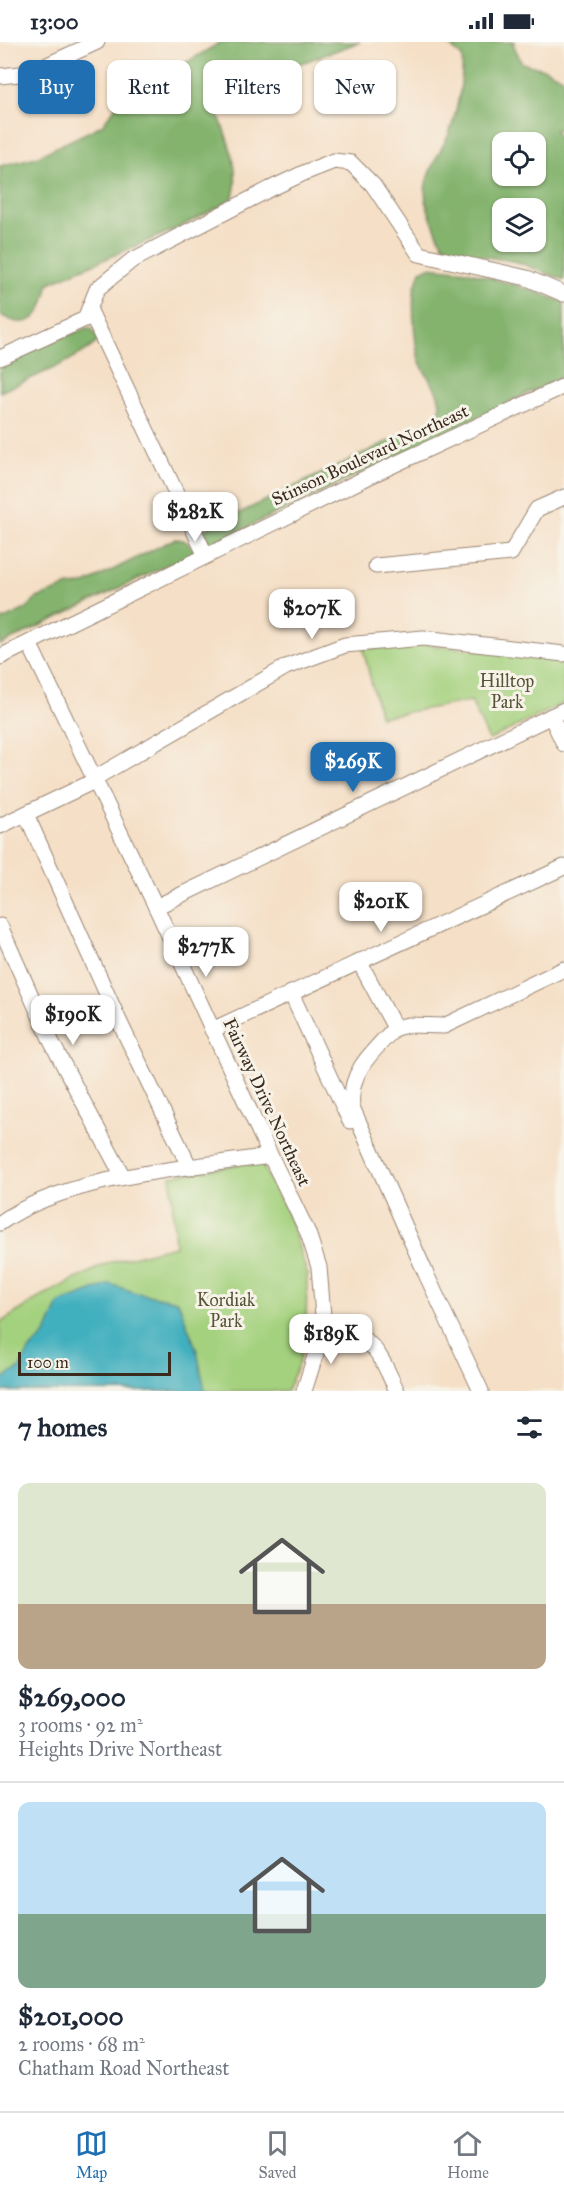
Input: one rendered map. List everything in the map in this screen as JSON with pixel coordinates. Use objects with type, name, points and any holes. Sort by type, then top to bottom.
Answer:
[{"type":"street","points":[[0,76],[30,73],[97,42]]},
{"type":"street","points":[[0,358],[85,319],[98,289],[131,261],[270,189],[334,161],[351,163],[373,185],[419,254],[527,278],[564,294]]},
{"type":"street","points":[[89,309],[206,556]]},
{"type":"street","name":"Stinson Boulevard Northeast","points":[[0,657],[376,473],[564,386]]},
{"type":"street","points":[[376,566],[511,553],[537,509],[564,497]]},
{"type":"street","points":[[0,826],[88,784],[94,778],[286,667],[345,645],[423,638],[564,654]]},
{"type":"street","name":"Fairway Drive Northeast","points":[[29,643],[156,907],[270,1156],[308,1233],[319,1267],[324,1328]]},
{"type":"street","points":[[156,907],[557,713],[564,744]]},
{"type":"street","points":[[26,814],[120,1023],[190,1168]]},
{"type":"street","points":[[212,1030],[564,867]]},
{"type":"street","points":[[0,926],[52,1043],[123,1178]]},
{"type":"street","points":[[359,961],[395,1028]]},
{"type":"street","points":[[481,1391],[352,1107],[351,1095],[358,1070],[395,1028],[408,1025],[444,1026],[564,969]]},
{"type":"street","points":[[291,993],[372,1169]]},
{"type":"street","points":[[0,1223],[62,1192],[123,1178],[270,1156]]},
{"type":"street","points":[[304,1391],[324,1328],[361,1338],[374,1348],[397,1391]]},
{"type":"green space","points":[[221,42],[360,42],[302,63],[302,60],[203,60],[203,114],[218,114],[234,162],[235,187],[232,200],[178,228],[49,283],[41,310],[26,322],[16,322],[0,315],[0,166],[36,157],[102,125],[110,114],[191,114],[190,60]]},
{"type":"green space","points":[[446,42],[515,42],[513,44],[522,63],[547,70],[564,79],[564,128],[555,130],[564,148],[564,280],[517,262],[464,253],[443,245],[436,231],[426,199],[426,184],[453,121],[461,87],[462,57]]},
{"type":"green space","points":[[429,267],[467,271],[564,302],[564,376],[208,546],[204,530],[439,417],[438,394],[420,362],[414,328],[415,287],[421,271]]},
{"type":"green space","points":[[91,328],[99,340],[91,347],[52,369],[0,392],[0,362]]},
{"type":"green space","points":[[174,539],[186,542],[195,552],[0,645],[0,621],[26,609],[37,598],[69,586],[83,585]]},
{"type":"green space","name":"Hilltop Park","points":[[421,644],[564,660],[564,703],[489,740],[471,701],[380,717],[363,649]]},
{"type":"green space","name":"Kordiak Park","points":[[260,1161],[289,1216],[307,1274],[306,1328],[300,1360],[287,1391],[0,1391],[0,1323],[42,1296],[108,1263],[175,1246],[171,1176]]},
{"type":"water","points":[[110,1284],[137,1293],[178,1301],[197,1351],[205,1391],[0,1391],[0,1380],[19,1369],[29,1351],[46,1333],[59,1303]]}]
